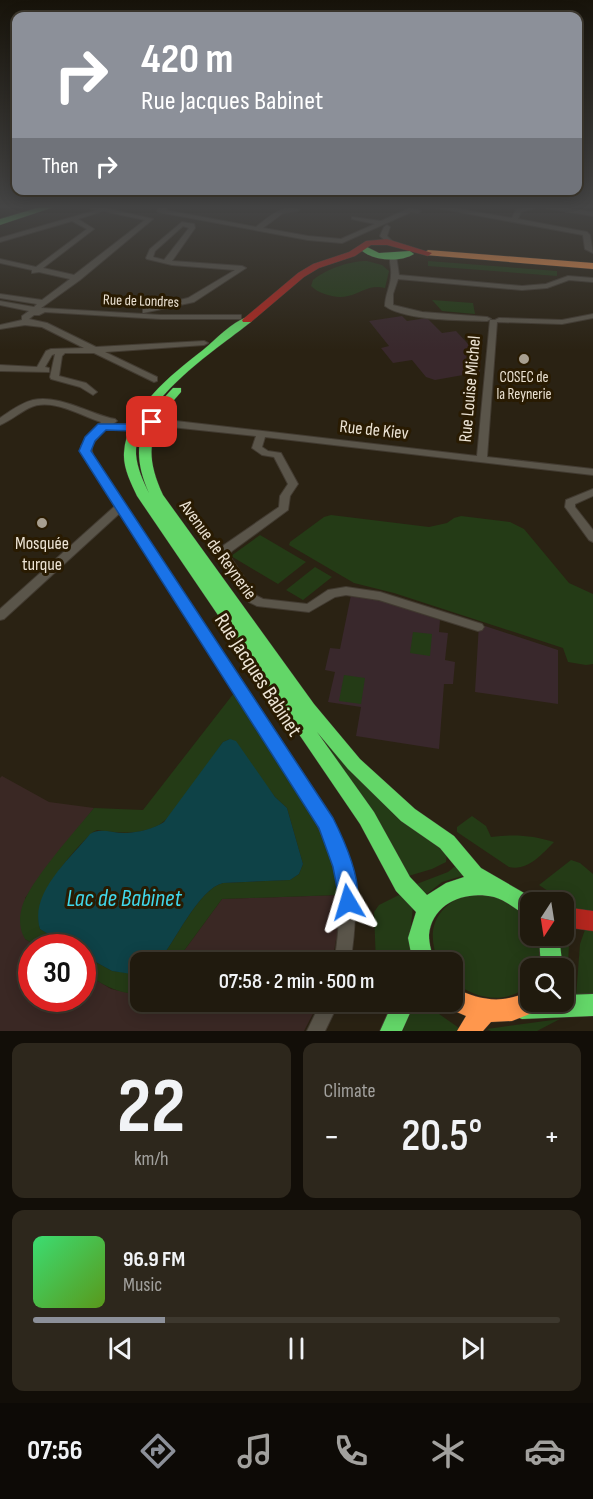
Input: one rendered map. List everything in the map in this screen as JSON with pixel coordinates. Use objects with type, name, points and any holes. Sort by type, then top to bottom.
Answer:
[{"type":"street","points":[[35,271],[59,253]]},
{"type":"street","points":[[27,323],[38,311],[108,253]]},
{"type":"street","points":[[149,253],[149,258],[168,262],[242,268],[198,296],[160,313]]},
{"type":"street","points":[[168,262],[166,261],[172,253]]},
{"type":"street","name":"Avenue de Reynerie","points":[[359,253],[316,266],[285,287],[164,389],[139,427],[130,452],[133,473],[144,496],[367,818],[401,881],[427,910]]},
{"type":"street","name":"Avenue de Reynerie","points":[[139,427],[168,398],[314,273],[361,253]]},
{"type":"street","points":[[394,253],[395,277],[388,303],[393,308],[435,315],[493,320],[562,322],[593,316]]},
{"type":"street","points":[[397,253],[593,268]]},
{"type":"street","points":[[0,261],[35,271],[77,278]]},
{"type":"street","points":[[395,277],[522,288],[547,286],[568,278],[593,280]]},
{"type":"street","points":[[0,296],[38,311],[44,325]]},
{"type":"street","name":"Rue de Londres","points":[[0,303],[38,311],[238,317]]},
{"type":"street","name":"Rue Louise Michel","points":[[482,459],[493,320]]},
{"type":"street","points":[[0,327],[27,323],[44,325],[154,379]]},
{"type":"street","points":[[39,370],[49,353],[204,343]]},
{"type":"street","points":[[54,374],[58,355],[63,351]]},
{"type":"street","points":[[0,368],[39,370],[83,385],[93,392]]},
{"type":"street","points":[[0,375],[54,374]]},
{"type":"street","points":[[0,422],[25,405],[37,400],[50,402],[119,432],[139,427]]},
{"type":"street","points":[[102,426],[120,422],[139,427]]},
{"type":"street","name":"Rue Jacques Babinet","points":[[102,426],[89,440],[85,451],[308,791],[338,847],[346,884],[347,922],[343,952]]},
{"type":"street","name":"Avenue de Reynerie","points":[[139,427],[146,437],[143,457],[146,476],[151,486],[308,709],[347,756],[408,815],[447,842],[474,874],[520,899]]},
{"type":"street","name":"Rue de Kiev","points":[[139,427],[261,434],[593,472]]},
{"type":"street","points":[[261,434],[257,448],[265,453],[278,455],[293,484],[286,494],[284,508],[228,548],[223,555],[252,599],[261,603],[302,609],[314,605],[332,593],[346,591],[380,596],[478,627]]},
{"type":"street","points":[[593,492],[570,502],[570,507],[593,538]]},
{"type":"street","points":[[0,616],[120,507]]},
{"type":"street","points":[[421,952],[419,937],[427,910],[439,897],[455,888],[473,884],[493,886]]},
{"type":"street","points":[[574,918],[593,921]]},
{"type":"street","points":[[463,1005],[485,1012],[504,1013],[520,1007]]},
{"type":"street","points":[[574,1005],[593,1005]]},
{"type":"street","points":[[316,1031],[325,1012]]},
{"type":"street","points":[[391,1031],[400,1012]]},
{"type":"street","points":[[468,1031],[485,1012]]},
{"type":"shaded area","points":[[402,316],[407,321],[427,318],[442,333],[456,331],[481,358],[480,372],[435,380],[426,377],[412,360],[393,363],[381,348],[389,346],[369,321]]},
{"type":"shaded area","points":[[351,595],[377,599],[440,620],[439,632],[448,633],[445,660],[455,662],[453,684],[444,684],[439,749],[356,736],[361,707],[328,702],[335,672],[325,670],[330,648],[340,649]]},
{"type":"shaded area","points":[[479,624],[558,650],[558,704],[475,692]]},
{"type":"shaded area","points":[[2,776],[49,802],[94,808],[25,898],[25,934],[18,934],[18,1012],[96,1012],[96,980],[111,989],[130,993],[130,1012],[314,1012],[304,1031],[0,1031],[0,778]]},
{"type":"shaded area","points":[[338,895],[337,934],[334,952],[183,952],[222,899]]},
{"type":"green space","points":[[367,261],[382,265],[389,271],[385,288],[370,288],[353,295],[338,297],[323,293],[311,286],[313,280],[331,269],[353,262]]},
{"type":"green space","points":[[428,261],[557,271],[557,276],[428,266]]},
{"type":"green space","points":[[432,300],[473,303],[475,314],[442,311]]},
{"type":"green space","points":[[331,515],[429,527],[447,523],[461,516],[510,522],[524,529],[569,583],[593,594],[593,664],[568,662],[563,648],[394,593],[354,583],[289,545],[324,517]]},
{"type":"green space","points":[[260,535],[306,562],[278,584],[231,556]]},
{"type":"green space","points":[[315,567],[332,577],[303,600],[286,590]]},
{"type":"green space","points":[[413,632],[432,634],[430,656],[410,653]]},
{"type":"green space","points":[[344,675],[365,678],[361,704],[339,701]]},
{"type":"green space","points":[[234,693],[319,825],[334,865],[338,895],[222,899],[183,952],[165,952],[187,918],[214,887],[223,883],[290,880],[299,874],[303,864],[287,808],[275,797],[230,739],[223,742],[183,801],[165,821],[150,829],[135,832],[97,830],[84,840],[55,876],[47,890],[39,917],[40,929],[48,934],[23,934],[20,919],[26,896],[54,856],[94,808],[143,810]]},
{"type":"green space","points":[[301,702],[447,853],[446,862],[405,877]]},
{"type":"green space","points":[[472,816],[486,826],[491,837],[523,836],[554,842],[528,864],[516,868],[509,867],[457,832],[457,827]]},
{"type":"green space","points":[[571,860],[580,863],[593,874],[593,916],[574,908],[574,892],[550,892],[539,885]]},
{"type":"green space","points":[[459,863],[464,873],[462,876],[442,882],[427,894],[414,885],[448,872]]},
{"type":"green space","points":[[401,894],[413,906],[412,952],[376,952],[374,912],[379,905]]},
{"type":"green space","points":[[463,895],[496,896],[520,912],[520,946],[539,946],[540,958],[520,958],[520,992],[513,995],[492,998],[472,993],[463,988],[463,952],[435,952],[433,932],[435,923],[439,915]]},
{"type":"green space","points":[[586,927],[593,928],[593,997],[576,997],[580,944]]},
{"type":"green space","points":[[558,946],[569,946],[568,958],[561,958]]},
{"type":"green space","points":[[96,962],[112,971],[130,973],[130,993],[118,991],[96,980]]},
{"type":"green space","points":[[409,1012],[436,1012],[459,1028],[458,1031],[403,1031]]},
{"type":"green space","points":[[560,1019],[537,1031],[491,1031],[487,1029]]},
{"type":"water","name":"Lac de Babinet","points":[[230,739],[236,741],[275,797],[287,808],[303,864],[299,874],[290,880],[223,883],[214,887],[187,918],[165,952],[130,952],[130,974],[112,971],[96,962],[96,934],[48,934],[40,929],[38,916],[40,902],[46,890],[53,877],[90,834],[98,831],[137,832],[164,822],[223,742]]},
{"type":"traffic: fast","points":[[370,253],[379,256],[410,254]]},
{"type":"traffic: fast","points":[[247,320],[175,378],[143,414],[134,433],[130,452],[136,480],[144,496],[367,818],[403,884],[427,910]]},
{"type":"traffic: fast","points":[[177,390],[156,415],[146,439],[144,452],[146,466],[157,496],[308,709],[354,764],[408,815],[447,842],[474,874],[493,886]]},
{"type":"traffic: fast","points":[[422,952],[419,938],[421,923],[426,912],[442,895],[453,890],[477,886],[496,888],[520,900]]},
{"type":"traffic: fast","points":[[550,946],[551,958]]},
{"type":"traffic: fast","points":[[574,1006],[593,1005]]},
{"type":"traffic: fast","points":[[391,1031],[400,1012]]},
{"type":"traffic: slow","points":[[429,253],[593,266]]},
{"type":"traffic: slow","points":[[463,1004],[492,1011],[520,1008]]},
{"type":"traffic: slow","points":[[468,1031],[485,1012]]},
{"type":"traffic: jam","points":[[247,320],[301,275],[316,266],[353,253]]},
{"type":"traffic: jam","points":[[574,918],[593,921]]},
{"type":"place","name":"COSEC de la Reynerie","points":[[524,359]]},
{"type":"place","name":"Mosquée turque","points":[[42,523]]},
{"type":"route","points":[[152,422],[134,427],[102,426],[89,440],[85,451],[308,791],[338,847],[348,902]]}]
